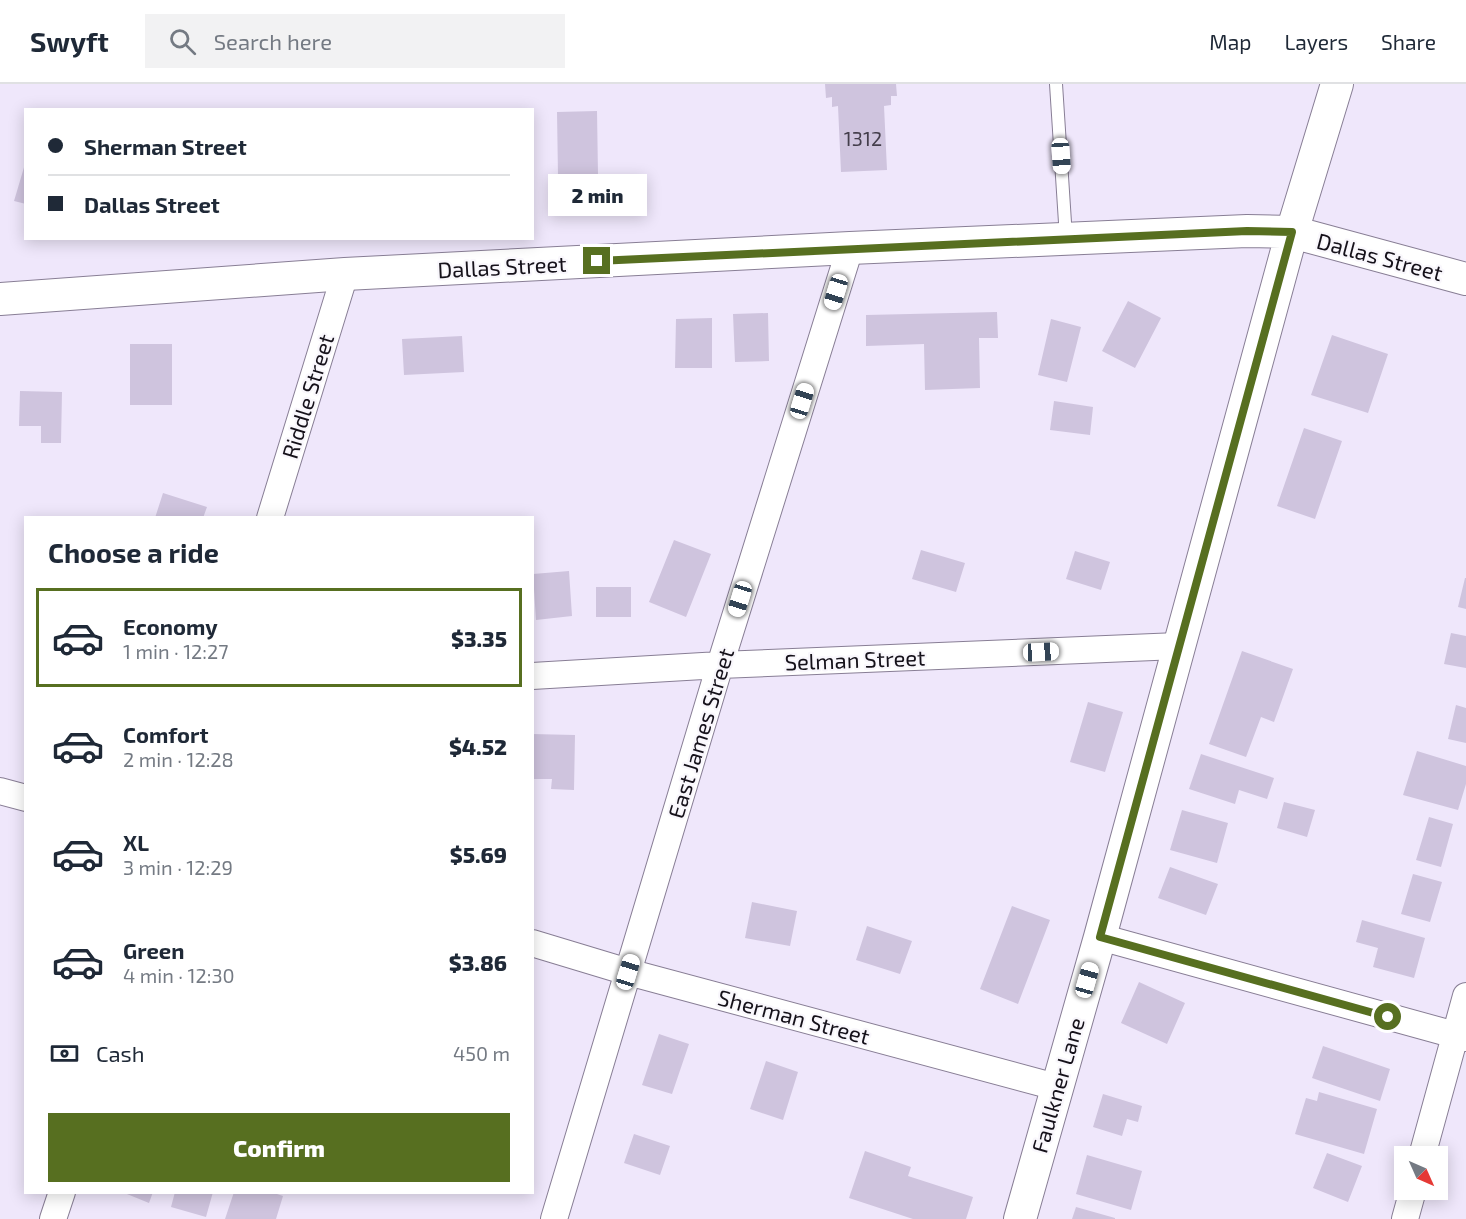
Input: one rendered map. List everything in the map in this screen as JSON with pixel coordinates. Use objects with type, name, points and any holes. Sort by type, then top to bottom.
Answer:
[{"type":"street","name":"Faulkner Lane","points":[[1020,1219],[1100,937],[1292,232],[1337,84]]},
{"type":"street","name":"Dallas Street","points":[[0,298],[345,274],[850,248],[1247,231],[1292,232],[1466,279]]},
{"type":"street","name":"East James Street","points":[[554,1219],[720,665],[850,248]]},
{"type":"street","name":"Riddle Street","points":[[271,516],[345,274]]},
{"type":"street","name":"Selman Street","points":[[534,676],[720,665],[1178,646]]},
{"type":"street","points":[[0,791],[24,797]]},
{"type":"street","points":[[1100,937],[1460,1037]]},
{"type":"street","name":"Sherman Street","points":[[534,944],[628,972],[1056,1087]]},
{"type":"street","points":[[1425,1146],[1460,1037],[1466,996]]},
{"type":"street","points":[[53,1219],[61,1194]]},
{"type":"street","points":[[1405,1219],[1410,1200]]},
{"type":"lane","points":[[1056,84],[1066,239]]},
{"type":"building","points":[[825,84],[896,84],[897,96],[891,96],[891,105],[884,106],[887,170],[841,172],[838,106],[832,107],[832,97],[826,98]]},
{"type":"building","points":[[597,111],[598,175],[558,176],[557,112]]},
{"type":"building","points":[[24,167],[24,204],[14,201]]},
{"type":"building","points":[[1128,301],[1161,318],[1135,368],[1102,351]]},
{"type":"building","points":[[997,312],[998,338],[979,338],[980,388],[925,390],[924,344],[866,346],[866,315]]},
{"type":"building","points":[[768,313],[769,361],[735,362],[733,314]]},
{"type":"building","points":[[712,318],[712,368],[675,368],[676,319]]},
{"type":"building","points":[[1051,319],[1081,327],[1067,382],[1038,375]]},
{"type":"building","points":[[1332,335],[1388,354],[1368,413],[1311,395]]},
{"type":"building","points":[[462,336],[464,372],[404,375],[402,339]]},
{"type":"building","points":[[130,344],[172,344],[172,405],[130,405]]},
{"type":"building","points":[[20,391],[62,392],[61,443],[41,443],[41,426],[19,426]]},
{"type":"building","points":[[1054,401],[1093,407],[1090,435],[1050,430]]},
{"type":"building","points":[[1304,428],[1342,441],[1315,519],[1277,506]]},
{"type":"building","points":[[163,493],[207,507],[204,516],[156,516]]},
{"type":"building","points":[[674,540],[711,554],[686,617],[649,602]]},
{"type":"building","points":[[921,550],[965,563],[956,592],[912,579]]},
{"type":"building","points":[[1075,551],[1110,562],[1101,590],[1066,579]]},
{"type":"building","points":[[569,571],[572,616],[536,620],[534,574]]},
{"type":"building","points":[[1466,578],[1466,609],[1458,607]]},
{"type":"building","points":[[596,587],[631,587],[631,617],[596,617]]},
{"type":"building","points":[[1451,633],[1466,636],[1466,668],[1444,664]]},
{"type":"building","points":[[1242,651],[1293,669],[1274,722],[1261,717],[1246,757],[1209,744]]},
{"type":"building","points":[[1088,702],[1123,712],[1105,772],[1070,762]]},
{"type":"building","points":[[1456,705],[1466,708],[1466,743],[1448,739]]},
{"type":"building","points":[[534,734],[575,735],[574,790],[551,789],[552,779],[534,779]]},
{"type":"building","points":[[1417,751],[1466,766],[1466,784],[1458,810],[1403,795]]},
{"type":"building","points":[[1201,754],[1274,778],[1267,799],[1239,790],[1235,804],[1189,789]]},
{"type":"building","points":[[1284,802],[1315,810],[1307,837],[1277,828]]},
{"type":"building","points":[[1182,810],[1228,823],[1217,863],[1170,850]]},
{"type":"building","points":[[1429,817],[1453,824],[1441,867],[1416,860]]},
{"type":"building","points":[[1170,867],[1218,884],[1206,915],[1158,898]]},
{"type":"building","points":[[1413,874],[1442,882],[1430,922],[1401,914]]},
{"type":"building","points":[[752,902],[797,911],[790,946],[745,938]]},
{"type":"building","points":[[1012,906],[1050,920],[1018,1004],[980,989]]},
{"type":"building","points":[[1362,920],[1425,938],[1414,978],[1373,967],[1378,948],[1356,942]]},
{"type":"building","points":[[867,926],[912,941],[900,974],[856,960]]},
{"type":"building","points":[[1139,982],[1185,1003],[1167,1044],[1121,1023]]},
{"type":"building","points":[[659,1034],[689,1044],[672,1094],[642,1085]]},
{"type":"building","points":[[1323,1046],[1390,1069],[1380,1101],[1312,1078]]},
{"type":"building","points":[[766,1061],[798,1072],[783,1120],[750,1109]]},
{"type":"building","points":[[1319,1092],[1377,1109],[1364,1154],[1295,1134],[1306,1098],[1317,1101]]},
{"type":"building","points":[[1103,1094],[1142,1106],[1138,1122],[1127,1119],[1122,1136],[1093,1127]]},
{"type":"building","points":[[634,1134],[670,1146],[660,1175],[624,1163]]},
{"type":"building","points":[[865,1151],[911,1167],[908,1176],[973,1197],[966,1219],[913,1219],[849,1198]]},
{"type":"building","points":[[1327,1153],[1362,1166],[1348,1202],[1313,1188]]},
{"type":"building","points":[[1087,1155],[1142,1171],[1131,1210],[1076,1194]]},
{"type":"building","points":[[127,1194],[152,1194],[149,1203]]},
{"type":"building","points":[[174,1194],[212,1194],[206,1217],[171,1207]]},
{"type":"building","points":[[233,1194],[283,1196],[276,1219],[225,1219]]},
{"type":"building","points":[[1076,1207],[1115,1218],[1115,1219],[1072,1219]]},
{"type":"route","points":[[597,261],[1247,231],[1292,232],[1100,937],[1388,1017]]}]
